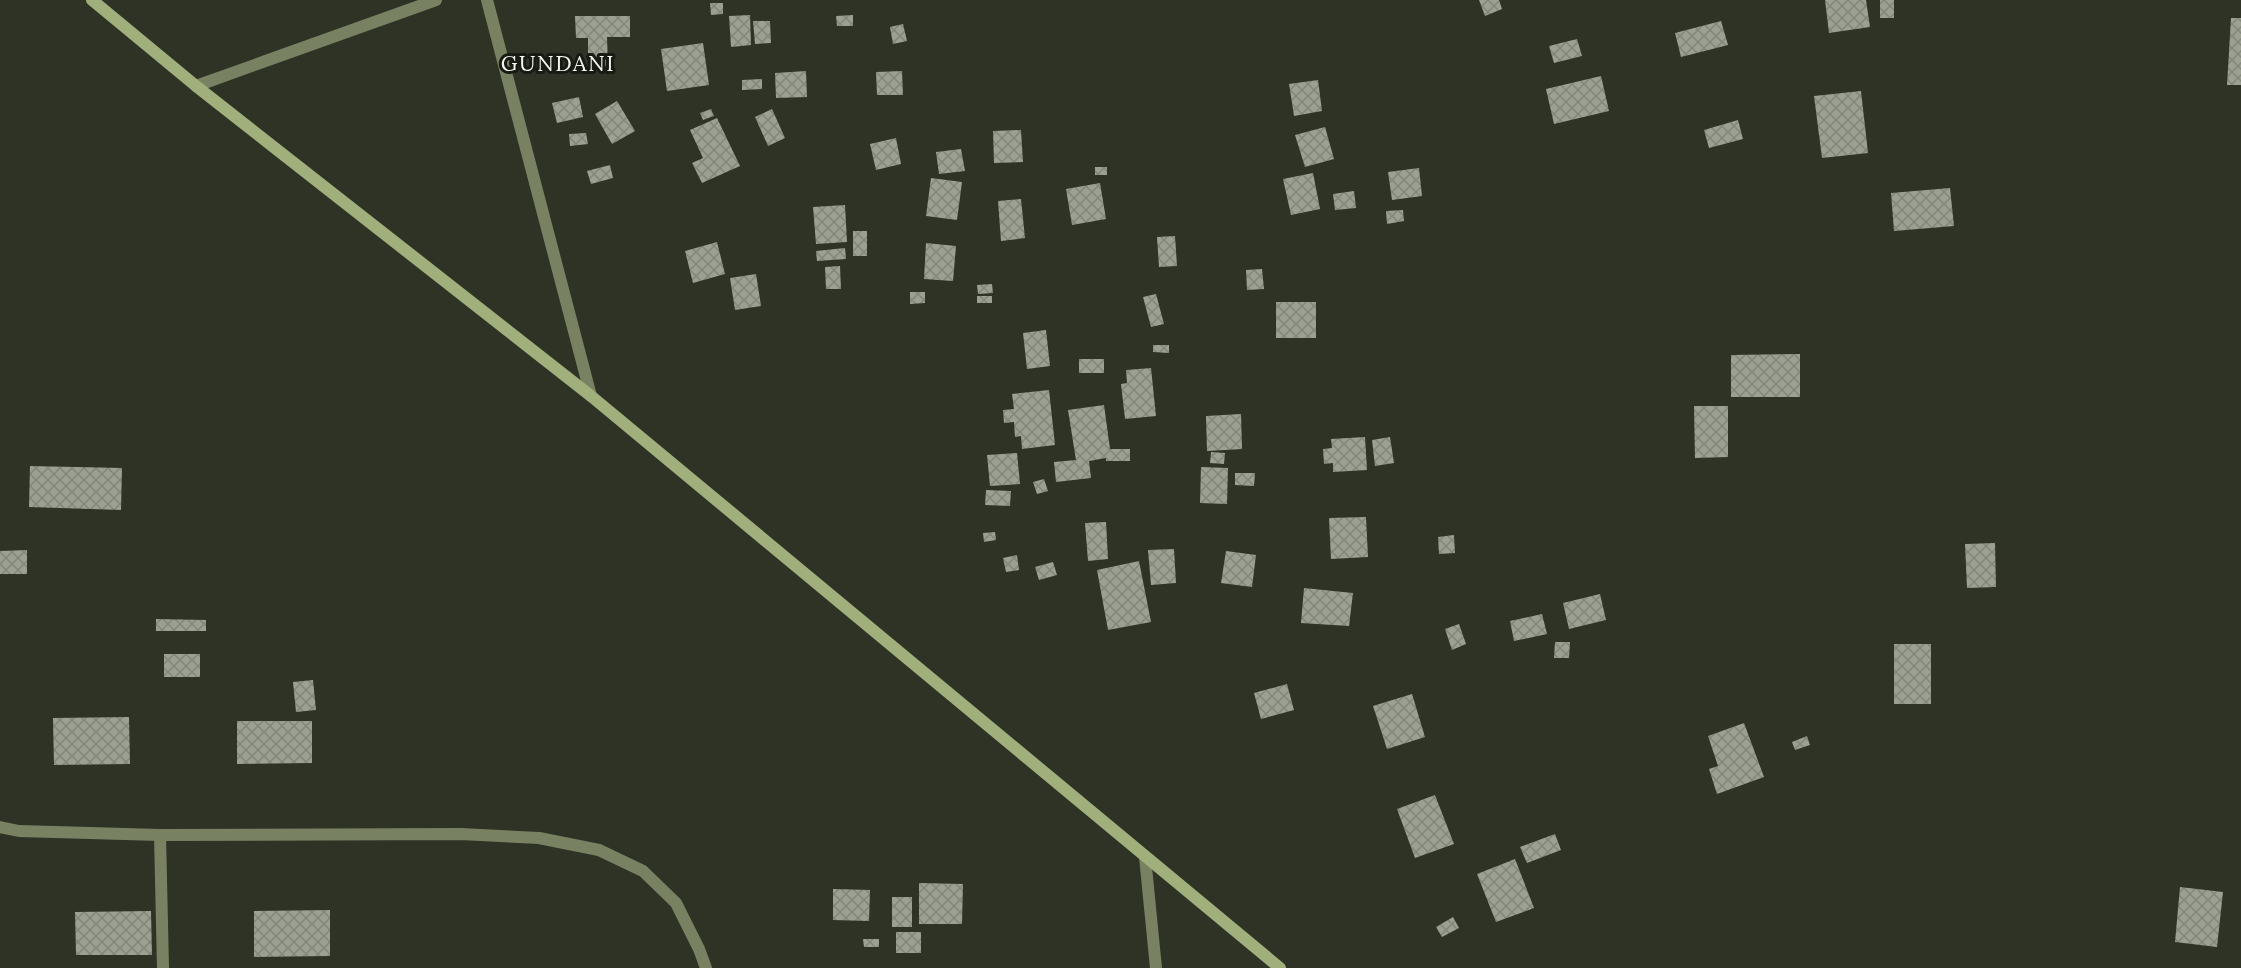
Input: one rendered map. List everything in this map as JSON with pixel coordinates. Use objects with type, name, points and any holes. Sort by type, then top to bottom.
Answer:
[{"type":"street","points":[[92,0],[196,86],[591,396],[1280,968]]},
{"type":"street","points":[[196,86],[436,0]]},
{"type":"street","points":[[487,0],[591,396]]},
{"type":"street","points":[[0,827],[19,831],[160,835],[461,834],[539,838],[599,850],[643,871],[676,903],[706,968]]},
{"type":"street","points":[[160,835],[164,968]]},
{"type":"street","points":[[1145,857],[1156,968]]},
{"type":"building","points":[[1479,0],[1499,0],[1502,9],[1485,16]]},
{"type":"building","points":[[1825,0],[1866,0],[1870,27],[1829,33]]},
{"type":"building","points":[[1880,0],[1894,0],[1894,18],[1880,18]]},
{"type":"building","points":[[710,3],[723,3],[723,14],[711,15]]},
{"type":"building","points":[[750,15],[751,45],[731,47],[729,16]]},
{"type":"building","points":[[853,15],[853,26],[837,26],[836,16]]},
{"type":"building","points":[[575,16],[630,16],[630,37],[607,37],[608,66],[588,67],[588,38],[576,38]]},
{"type":"building","points":[[2231,18],[2241,18],[2241,85],[2227,85]]},
{"type":"building","points":[[753,21],[770,21],[771,43],[755,44]]},
{"type":"building","points":[[1721,21],[1728,45],[1681,57],[1675,33]]},
{"type":"building","points":[[903,24],[907,41],[893,44],[890,27]]},
{"type":"building","points":[[1577,39],[1582,56],[1554,63],[1549,46]]},
{"type":"building","points":[[703,43],[709,85],[667,91],[661,49]]},
{"type":"building","points":[[806,71],[807,97],[776,98],[775,73]]},
{"type":"building","points":[[902,71],[903,95],[877,95],[876,72]]},
{"type":"building","points":[[1601,76],[1609,111],[1554,124],[1546,89]]},
{"type":"building","points":[[762,79],[762,89],[742,90],[742,80]]},
{"type":"building","points":[[1318,80],[1322,111],[1294,116],[1289,84]]},
{"type":"building","points":[[1861,91],[1868,153],[1822,158],[1814,96]]},
{"type":"building","points":[[579,97],[583,117],[557,123],[552,103]]},
{"type":"building","points":[[617,101],[635,131],[612,144],[595,114]]},
{"type":"building","points":[[711,109],[714,116],[703,120],[700,113]]},
{"type":"building","points":[[772,109],[785,138],[768,146],[755,117]]},
{"type":"building","points":[[717,118],[740,166],[702,183],[692,163],[703,158],[690,130]]},
{"type":"building","points":[[1738,120],[1743,139],[1709,148],[1704,130]]},
{"type":"building","points":[[1325,127],[1334,159],[1305,167],[1295,135]]},
{"type":"building","points":[[1021,130],[1023,162],[994,163],[993,131]]},
{"type":"building","points":[[586,133],[588,144],[570,146],[569,134]]},
{"type":"building","points":[[896,138],[901,164],[876,170],[870,144]]},
{"type":"building","points":[[961,149],[965,171],[939,174],[936,152]]},
{"type":"building","points":[[610,165],[613,178],[591,184],[587,171]]},
{"type":"building","points":[[1095,167],[1107,167],[1107,175],[1095,175]]},
{"type":"building","points":[[1419,168],[1422,196],[1392,200],[1388,172]]},
{"type":"building","points":[[1313,173],[1320,209],[1291,215],[1283,179]]},
{"type":"building","points":[[931,178],[962,182],[957,220],[926,216]]},
{"type":"building","points":[[1100,183],[1106,219],[1072,225],[1066,189]]},
{"type":"building","points":[[1950,188],[1954,226],[1894,231],[1891,193]]},
{"type":"building","points":[[1354,191],[1356,208],[1335,210],[1333,194]]},
{"type":"building","points":[[1021,199],[1025,238],[1001,241],[998,201]]},
{"type":"building","points":[[845,205],[847,242],[816,244],[813,207]]},
{"type":"building","points":[[1403,210],[1404,221],[1387,224],[1386,211]]},
{"type":"building","points":[[853,231],[867,231],[867,256],[853,256]]},
{"type":"building","points":[[1175,236],[1177,266],[1159,267],[1157,237]]},
{"type":"building","points":[[717,242],[725,274],[693,283],[685,251]]},
{"type":"building","points":[[926,243],[956,246],[953,281],[924,279]]},
{"type":"building","points":[[845,248],[846,259],[817,261],[816,251]]},
{"type":"building","points":[[840,266],[841,289],[826,289],[825,267]]},
{"type":"building","points":[[1262,269],[1264,289],[1247,290],[1246,270]]},
{"type":"building","points":[[756,274],[761,306],[735,310],[730,278]]},
{"type":"building","points":[[992,284],[993,293],[978,294],[977,285]]},
{"type":"building","points":[[910,292],[925,292],[925,303],[910,304]]},
{"type":"building","points":[[1156,294],[1164,324],[1151,327],[1143,297]]},
{"type":"building","points":[[977,296],[992,296],[992,303],[977,303]]},
{"type":"building","points":[[1276,302],[1316,302],[1316,338],[1276,338]]},
{"type":"building","points":[[1046,330],[1050,366],[1027,369],[1023,333]]},
{"type":"building","points":[[1153,345],[1169,345],[1169,353],[1153,352]]},
{"type":"building","points":[[1800,354],[1800,397],[1731,397],[1731,355]]},
{"type":"building","points":[[1079,359],[1104,359],[1104,373],[1079,373]]},
{"type":"building","points":[[1151,368],[1156,416],[1125,419],[1121,384],[1127,383],[1126,370]]},
{"type":"building","points":[[1049,390],[1055,445],[1022,449],[1021,436],[1015,437],[1014,422],[1004,423],[1003,410],[1014,409],[1012,394]]},
{"type":"building","points":[[1104,405],[1110,449],[1130,449],[1130,461],[1106,461],[1106,458],[1089,461],[1091,478],[1056,482],[1054,462],[1076,460],[1068,410]]},
{"type":"building","points":[[1694,406],[1728,406],[1728,457],[1695,458]]},
{"type":"building","points":[[1241,414],[1242,449],[1207,451],[1206,416]]},
{"type":"building","points":[[1365,437],[1367,470],[1333,472],[1333,463],[1324,464],[1323,449],[1332,448],[1331,439]]},
{"type":"building","points":[[1390,437],[1394,463],[1375,466],[1372,440]]},
{"type":"building","points":[[1211,452],[1225,453],[1224,464],[1210,463]]},
{"type":"building","points":[[1017,453],[1020,484],[990,486],[987,455]]},
{"type":"building","points":[[30,466],[122,468],[121,510],[29,507]]},
{"type":"building","points":[[1201,467],[1228,468],[1227,504],[1200,503]]},
{"type":"building","points":[[1235,473],[1255,473],[1254,486],[1235,485]]},
{"type":"building","points":[[1044,479],[1048,491],[1037,494],[1033,482]]},
{"type":"building","points":[[986,490],[1011,491],[1010,506],[985,505]]},
{"type":"building","points":[[1366,517],[1368,557],[1331,559],[1329,518]]},
{"type":"building","points":[[1106,522],[1108,559],[1088,561],[1085,523]]},
{"type":"building","points":[[995,532],[996,540],[984,542],[983,533]]},
{"type":"building","points":[[1454,535],[1455,553],[1439,554],[1438,537]]},
{"type":"building","points":[[1995,543],[1996,587],[1967,588],[1965,544]]},
{"type":"building","points":[[1174,549],[1176,583],[1151,585],[1148,550]]},
{"type":"building","points":[[27,550],[27,574],[0,574],[0,551]]},
{"type":"building","points":[[1226,551],[1256,555],[1252,587],[1221,583]]},
{"type":"building","points":[[1017,555],[1019,570],[1006,572],[1003,558]]},
{"type":"building","points":[[1139,561],[1151,622],[1108,630],[1097,570]]},
{"type":"building","points":[[1053,562],[1057,575],[1039,580],[1035,567]]},
{"type":"building","points":[[1304,588],[1353,593],[1349,626],[1301,623]]},
{"type":"building","points":[[1600,594],[1606,620],[1569,629],[1563,603]]},
{"type":"building","points":[[1542,614],[1547,634],[1514,641],[1510,621]]},
{"type":"building","points":[[156,619],[206,620],[206,631],[156,631]]},
{"type":"building","points":[[1459,624],[1466,644],[1452,650],[1445,629]]},
{"type":"building","points":[[1555,642],[1570,642],[1569,658],[1554,658]]},
{"type":"building","points":[[1894,644],[1931,644],[1931,704],[1894,704]]},
{"type":"building","points":[[164,654],[200,654],[200,677],[164,677]]},
{"type":"building","points":[[313,680],[316,710],[296,712],[293,682]]},
{"type":"building","points":[[1287,684],[1294,710],[1261,719],[1254,693]]},
{"type":"building","points":[[1412,694],[1425,737],[1387,749],[1373,706]]},
{"type":"building","points":[[129,717],[130,764],[54,765],[53,718]]},
{"type":"building","points":[[237,721],[312,721],[312,763],[237,764]]},
{"type":"building","points":[[1744,723],[1764,777],[1717,794],[1709,769],[1718,766],[1708,736]]},
{"type":"building","points":[[1807,736],[1810,745],[1795,750],[1792,742]]},
{"type":"building","points":[[1435,795],[1454,844],[1415,858],[1397,809]]},
{"type":"building","points":[[1555,834],[1561,850],[1527,863],[1520,847]]},
{"type":"building","points":[[1515,859],[1534,908],[1496,922],[1477,874]]},
{"type":"building","points":[[919,883],[963,884],[962,924],[919,924]]},
{"type":"building","points":[[2180,887],[2223,892],[2217,947],[2175,942]]},
{"type":"building","points":[[833,889],[870,890],[869,921],[833,920]]},
{"type":"building","points":[[892,897],[912,897],[912,927],[892,927]]},
{"type":"building","points":[[330,910],[330,956],[254,957],[254,911]]},
{"type":"building","points":[[151,911],[152,955],[76,955],[75,912]]},
{"type":"building","points":[[1453,917],[1459,928],[1442,937],[1436,927]]},
{"type":"building","points":[[896,932],[921,932],[921,953],[896,953]]},
{"type":"building","points":[[863,939],[879,939],[879,947],[864,947]]},
{"type":"district","name":"GUNDANI","points":[[558,63]]}]
